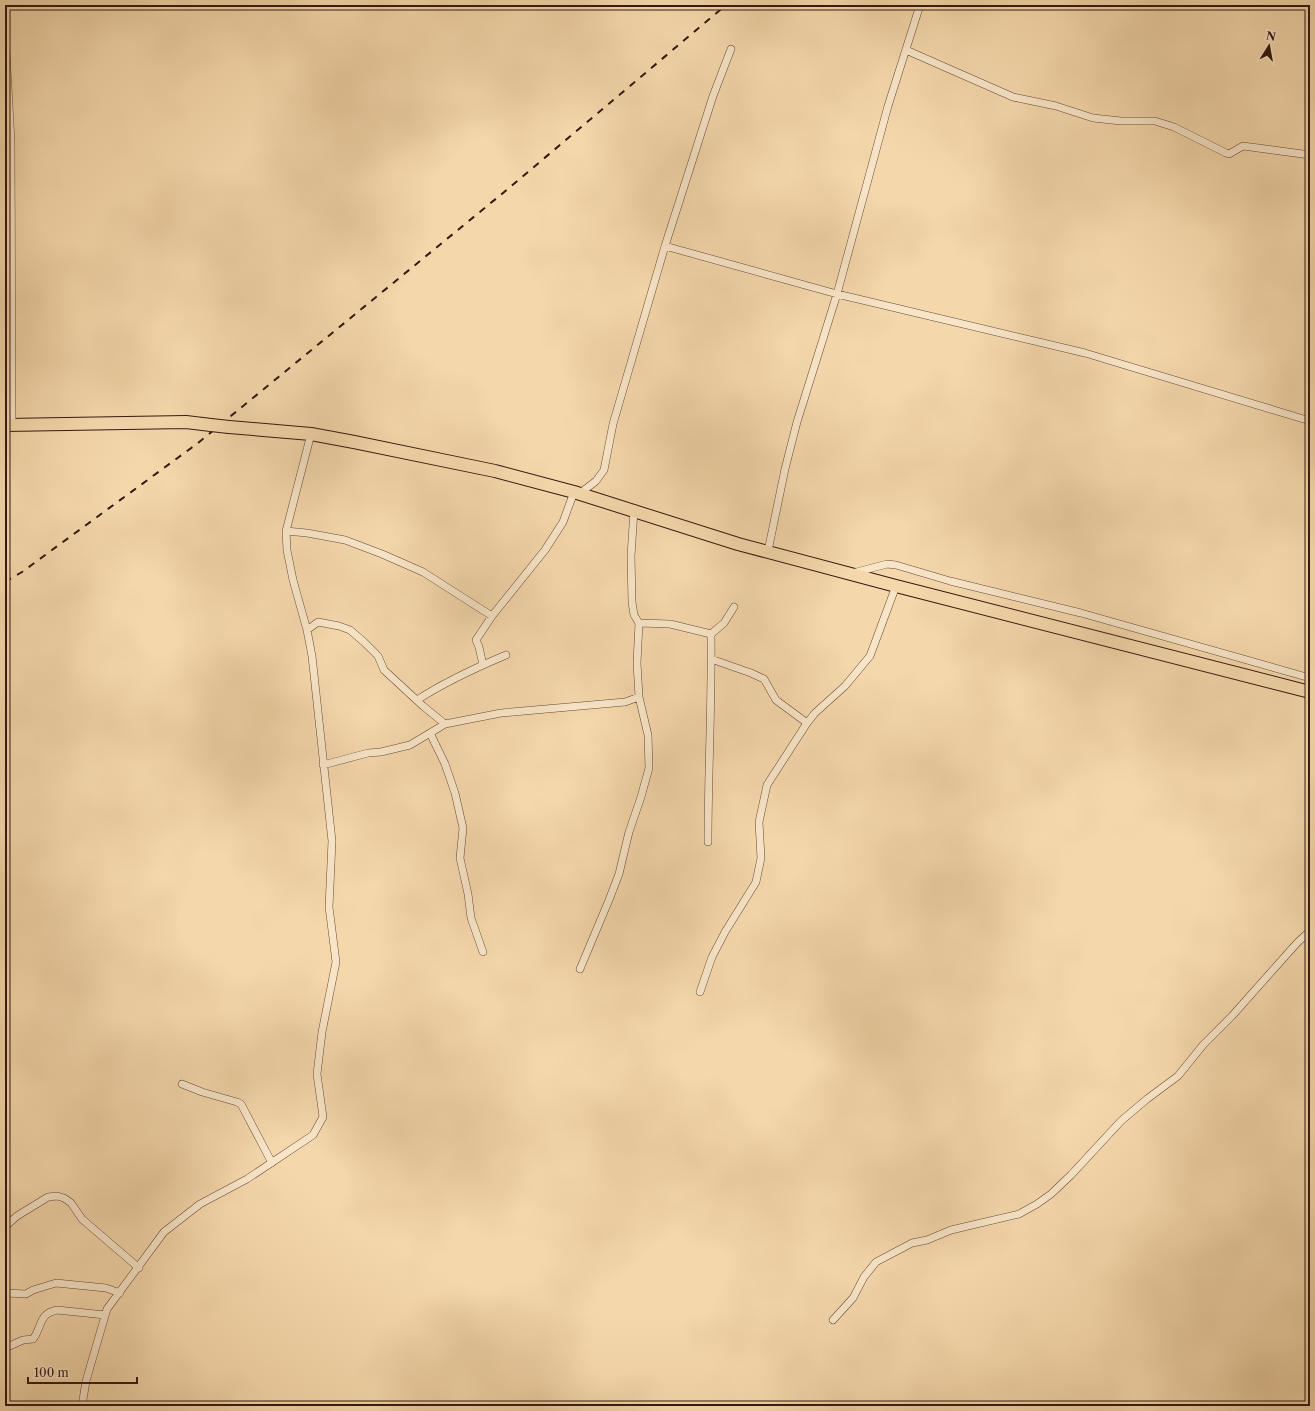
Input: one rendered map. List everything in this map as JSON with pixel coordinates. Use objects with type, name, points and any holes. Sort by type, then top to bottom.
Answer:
[{"type":"main road","points":[[8,424],[186,422],[312,434],[495,471],[634,510],[738,544],[1310,692]]},
{"type":"street","points":[[768,551],[785,469],[797,422],[837,294],[888,106],[920,5]]},
{"type":"street","points":[[5,33],[11,142],[8,424]]},
{"type":"street","points":[[483,665],[476,640],[492,616],[545,550],[563,522],[577,493],[596,481],[604,470],[613,424],[665,246],[713,96],[731,49]]},
{"type":"street","points":[[906,50],[1013,97],[1056,106],[1093,118],[1155,122],[1174,127],[1226,153],[1230,154],[1243,146],[1310,155]]},
{"type":"street","points":[[665,246],[837,294],[1085,353],[1310,421]]},
{"type":"street","points":[[82,1406],[86,1381],[107,1309],[139,1268],[164,1232],[200,1204],[247,1179],[313,1135],[323,1117],[316,1074],[322,1032],[336,962],[329,907],[332,841],[312,656],[307,630],[293,580],[287,550],[286,531],[312,434]]},
{"type":"street","points":[[580,969],[619,874],[629,832],[642,797],[649,768],[648,735],[639,697],[637,663],[639,623],[634,615],[632,602],[631,556],[634,510]]},
{"type":"street","points":[[286,531],[345,540],[382,554],[423,572],[492,616]]},
{"type":"street","points":[[851,574],[883,564],[896,565],[950,581],[1081,613],[1310,678]]},
{"type":"street","points":[[700,992],[712,957],[725,932],[756,882],[761,858],[760,822],[767,785],[807,723],[815,713],[845,686],[870,656],[896,586]]},
{"type":"street","points":[[708,842],[711,745],[711,634],[724,623],[734,607]]},
{"type":"street","points":[[307,630],[318,622],[339,626],[350,630],[378,656],[384,670],[445,724]]},
{"type":"street","points":[[639,623],[670,624],[711,634]]},
{"type":"street","points":[[417,700],[434,689],[506,655]]},
{"type":"street","points":[[711,659],[764,679],[776,700],[807,723]]},
{"type":"street","points":[[323,765],[368,753],[381,752],[410,745],[445,724],[501,713],[625,702],[639,697]]},
{"type":"street","points":[[430,733],[445,764],[455,793],[463,828],[460,858],[468,894],[471,918],[483,952]]},
{"type":"street","points":[[833,1320],[853,1298],[864,1278],[876,1262],[912,1243],[927,1240],[951,1230],[1019,1214],[1051,1194],[1071,1175],[1121,1121],[1178,1076],[1203,1045],[1232,1016],[1296,943],[1310,931]]},
{"type":"street","points":[[182,1084],[241,1104],[272,1163]]},
{"type":"street","points":[[5,1225],[48,1197],[57,1196],[64,1198],[71,1203],[82,1219],[139,1268]]},
{"type":"street","points":[[5,1293],[26,1294],[33,1290],[56,1283],[106,1288],[120,1293]]},
{"type":"street","points":[[5,1348],[23,1340],[33,1339],[38,1332],[40,1323],[44,1316],[49,1312],[57,1310],[105,1315]]},
{"type":"railway","points":[[5,582],[22,572],[198,443],[503,193],[726,5]]}]
